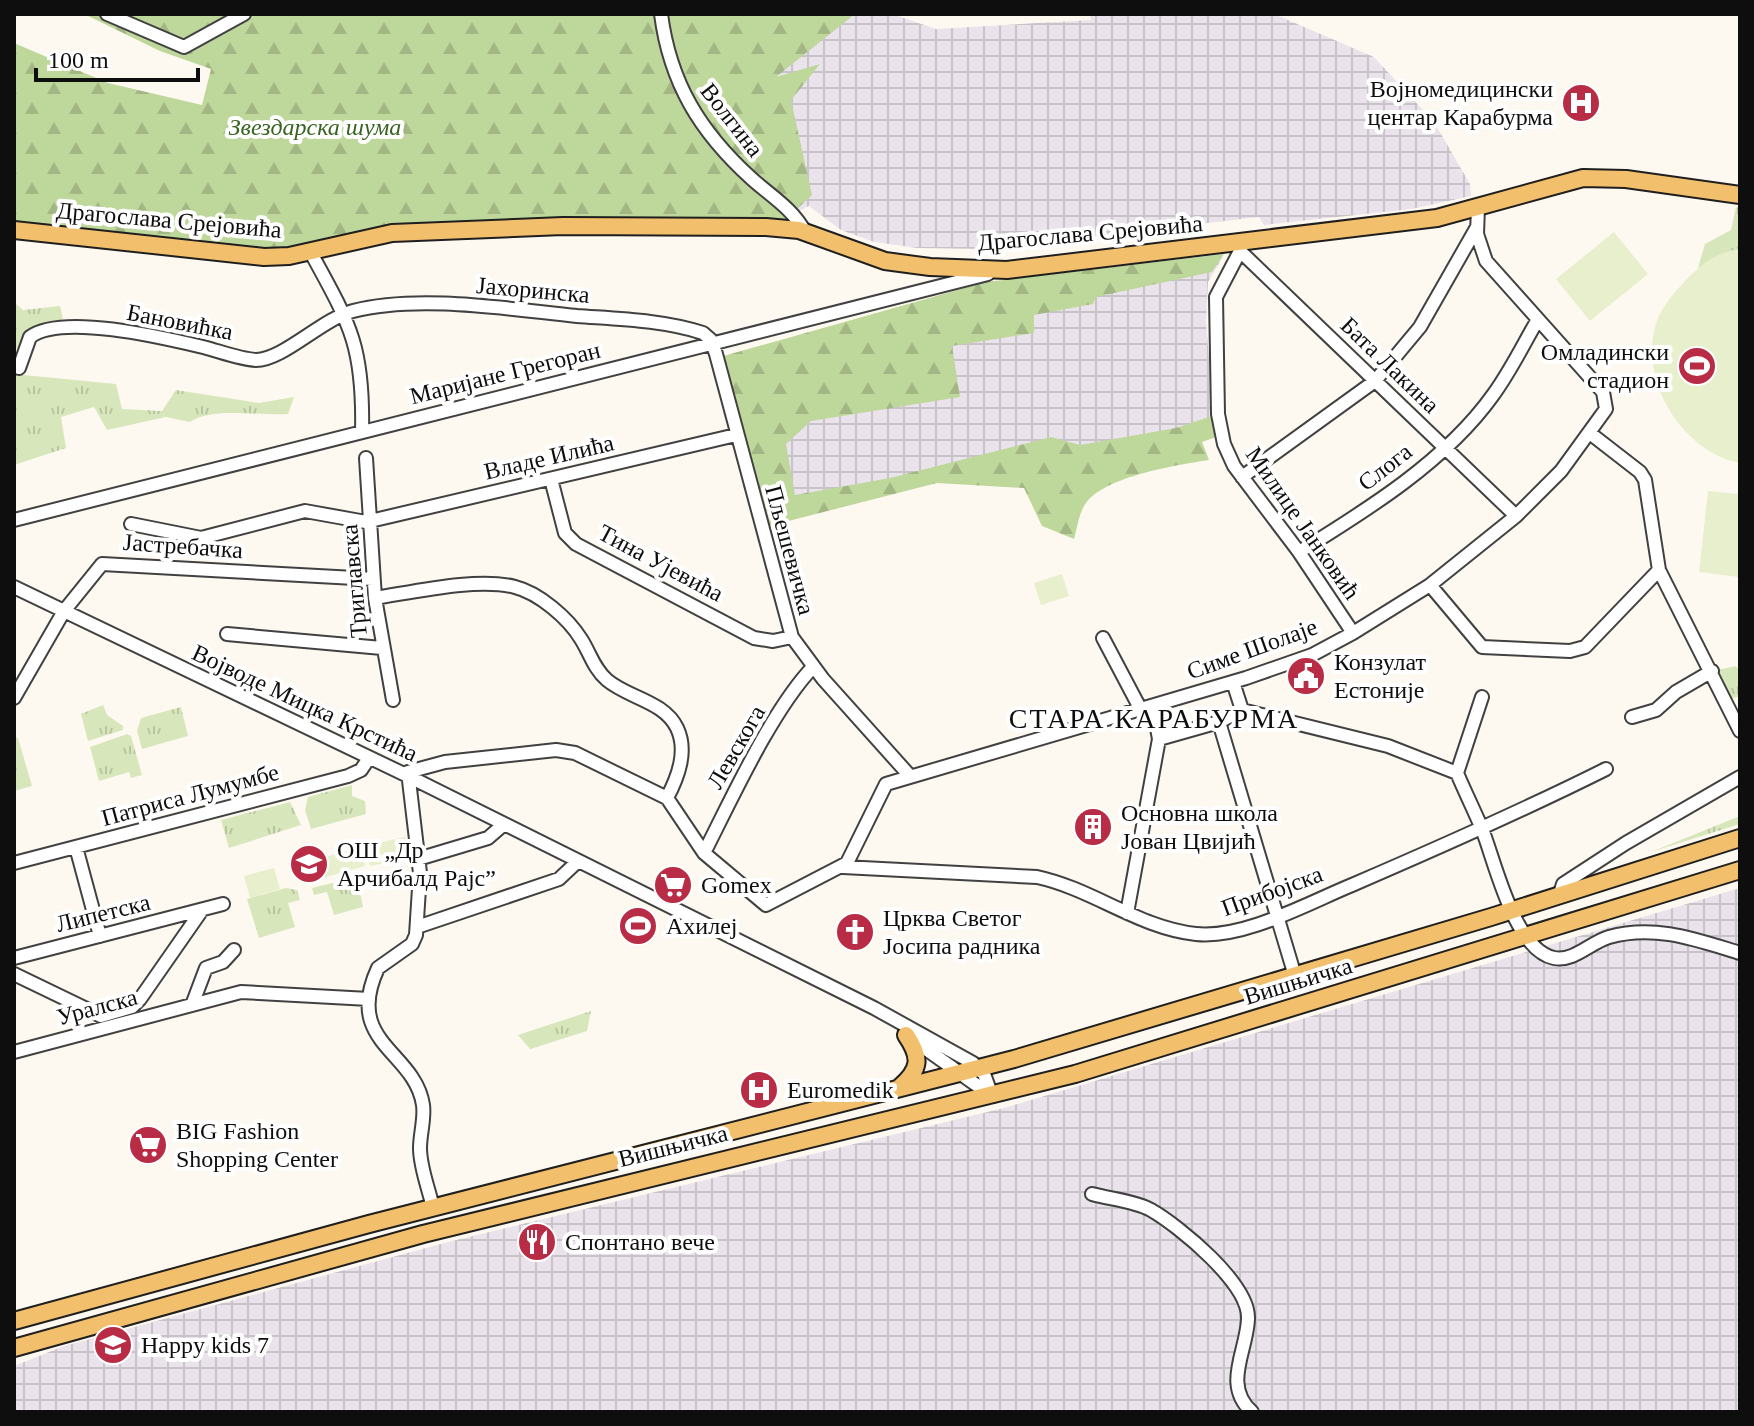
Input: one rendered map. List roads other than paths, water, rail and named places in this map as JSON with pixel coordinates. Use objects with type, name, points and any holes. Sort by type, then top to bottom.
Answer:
[{"type":"main road","name":"Драгослава Срејовића","points":[[14,230],[253,257],[310,251],[392,233],[563,226],[766,227],[805,232],[885,261],[930,267],[1007,270],[1240,247],[1437,218],[1561,182],[1595,177],[1740,195]]},
{"type":"main road","name":"Вишњичка","points":[[14,1321],[433,1208],[979,1068],[1559,897],[1740,838]]},
{"type":"main road","name":"Вишњичка","points":[[14,1348],[423,1234],[992,1096],[1111,1064],[1740,870]]},
{"type":"main road","points":[[900,1087],[912,1076],[918,1060],[906,1035]]},
{"type":"street","points":[[107,14],[179,46],[189,46],[244,14]]},
{"type":"street","name":"Волгина","points":[[661,14],[670,66],[698,117],[731,159],[793,214],[805,232]]},
{"type":"street","points":[[1478,207],[1477,227],[1490,267],[1537,321]]},
{"type":"street","points":[[1242,477],[1375,381],[1420,327],[1477,227]]},
{"type":"street","name":"Бата Лакина","points":[[1240,247],[1516,516]]},
{"type":"street","name":"Милице Јанковић","points":[[1240,247],[1217,290],[1220,425],[1229,456],[1353,633]]},
{"type":"street","points":[[310,251],[355,337],[361,370],[362,432]]},
{"type":"street","name":"Маријане Грегоран","points":[[14,520],[713,344],[929,286],[1007,270]]},
{"type":"street","name":"Јахоринска","points":[[344,314],[392,305],[517,310],[696,330],[709,336],[713,344]]},
{"type":"street","name":"Бановићка","points":[[19,368],[30,337],[52,328],[84,328],[146,336],[258,360],[344,314]]},
{"type":"street","name":"Симе Шолаје","points":[[843,867],[852,856],[882,787],[910,776],[1233,682],[1312,655],[1430,585],[1543,491],[1591,434],[1606,409],[1605,397],[1537,321]]},
{"type":"street","name":"Слога","points":[[1299,552],[1384,498],[1443,448],[1493,396],[1537,321]]},
{"type":"street","name":"Пљешевичка","points":[[713,344],[792,637],[813,667],[910,776]]},
{"type":"street","points":[[1591,434],[1640,472],[1645,480],[1659,570],[1740,731]]},
{"type":"street","name":"Владе Илића","points":[[371,521],[736,435]]},
{"type":"street","name":"Триглавска","points":[[366,458],[375,598],[393,700]]},
{"type":"street","name":"Тина Ујевића","points":[[551,479],[565,533],[576,544],[754,638],[777,641],[792,637]]},
{"type":"street","points":[[131,524],[201,538],[305,511],[371,521]]},
{"type":"street","name":"Јастребачка","points":[[14,698],[64,611],[98,567],[108,563],[373,579]]},
{"type":"street","points":[[1430,585],[1482,647],[1570,651],[1591,643],[1659,570]]},
{"type":"street","points":[[375,598],[496,584],[535,596],[577,632],[594,665],[608,681],[673,720],[681,740],[681,758],[667,798]]},
{"type":"street","name":"Војводе Мицка Крстића","points":[[14,587],[406,775],[576,863],[941,1043],[979,1068]]},
{"type":"street","points":[[227,634],[382,648]]},
{"type":"street","points":[[1103,638],[1147,708],[1159,739],[1127,913]]},
{"type":"street","name":"Левскога","points":[[704,853],[749,767],[797,687],[813,667]]},
{"type":"street","points":[[1632,717],[1656,710],[1673,694],[1712,671]]},
{"type":"street","points":[[1233,682],[1242,710]]},
{"type":"street","points":[[1482,697],[1457,773],[1512,911],[1527,937],[1545,955],[1560,959],[1575,955],[1607,937],[1632,932],[1685,936],[1740,953]]},
{"type":"street","points":[[1159,739],[1219,722],[1242,710],[1388,746],[1457,773]]},
{"type":"street","points":[[1219,722],[1295,976]]},
{"type":"street","points":[[433,1208],[420,1152],[422,1102],[410,1079],[379,1039],[369,999],[378,968],[412,944],[417,927],[418,859],[406,775],[414,768],[556,750],[575,753],[667,798],[704,853],[766,905],[805,882],[843,867]]},
{"type":"street","name":"Патриса Лумумбе","points":[[14,863],[348,776],[363,769],[369,758]]},
{"type":"street","name":"Прибојска","points":[[843,867],[1037,877],[1061,884],[1157,926],[1208,935],[1277,916],[1482,830],[1606,769]]},
{"type":"street","points":[[1559,897],[1563,884],[1575,876],[1740,777]]},
{"type":"street","points":[[418,859],[488,838],[503,825]]},
{"type":"street","points":[[76,847],[100,936]]},
{"type":"street","points":[[417,927],[559,879],[576,863]]},
{"type":"street","name":"Липетска","points":[[14,958],[223,904]]},
{"type":"street","points":[[14,974],[101,1016],[132,1007],[202,910]]},
{"type":"street","points":[[192,1005],[206,968],[223,962],[234,950]]},
{"type":"street","name":"Уралска","points":[[14,1052],[211,999],[256,991],[369,999]]},
{"type":"street","name":"Војводе Мицка Крстића","points":[[862,1004],[956,1074],[992,1096]]},
{"type":"street","points":[[132,1007],[144,1017]]},
{"type":"street","points":[[94,1031],[101,1016]]},
{"type":"street","points":[[979,1068],[992,1096]]},
{"type":"street","points":[[1092,1194],[1150,1209],[1194,1243],[1227,1275],[1241,1296],[1249,1317],[1236,1379],[1242,1403],[1252,1412]]},
{"type":"place","name":"Војномедицински центар Карабурма","points":[[1581,103]]},
{"type":"place","name":"Омладински стадион","points":[[1697,366]]},
{"type":"place","name":"Конзулат Естоније","points":[[1306,676]]},
{"type":"place","name":"Основна школа Јован Цвијић","points":[[1093,827]]},
{"type":"place","name":"ОШ „Др Арчибалд Рајс”","points":[[309,864]]},
{"type":"place","name":"Gomex","points":[[673,885]]},
{"type":"place","name":"Ахилеј","points":[[638,926]]},
{"type":"place","name":"Црква Светог Јосипа радника","points":[[855,932]]},
{"type":"place","name":"Euromedik","points":[[759,1090]]},
{"type":"place","name":"BIG Fashion Shopping Center","points":[[148,1145]]},
{"type":"place","name":"Спонтано вече","points":[[537,1242]]},
{"type":"place","name":"Happy kids 7","points":[[113,1345]]},
{"type":"district","name":"СТАРА КАРАБУРМА","points":[[1154,718]]},
{"type":"park label","name":"Звездарска шума","points":[[315,127]]}]
